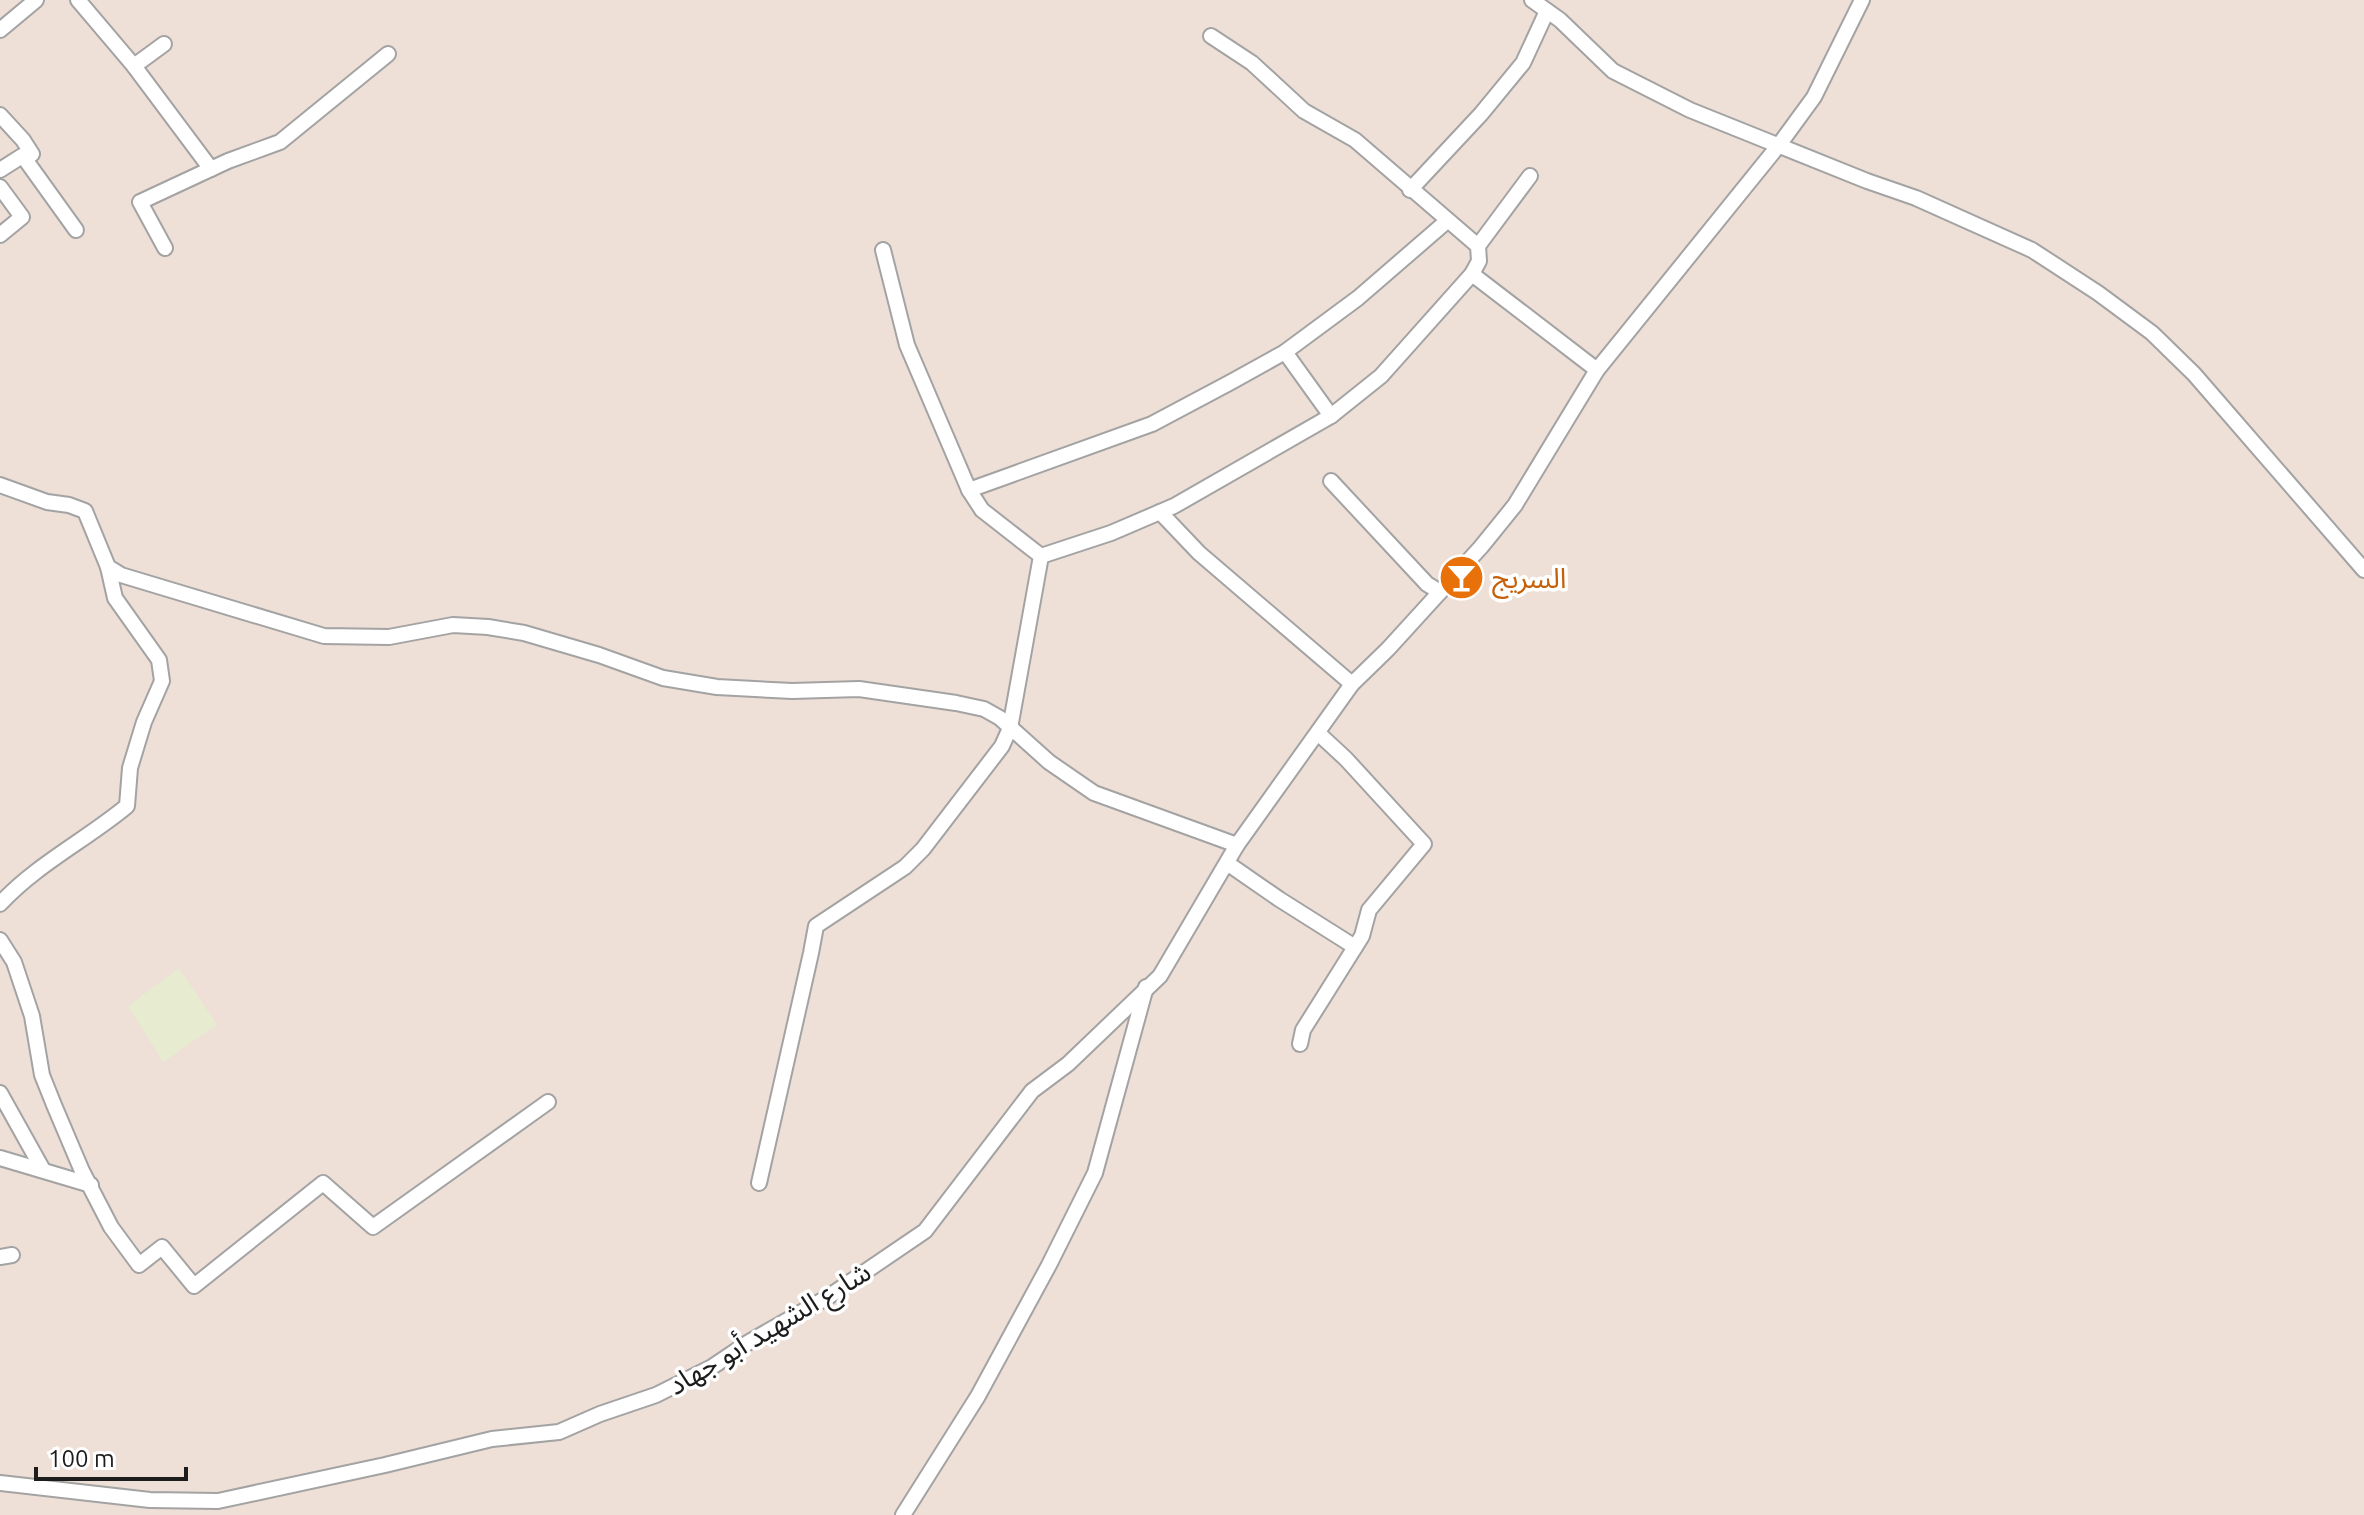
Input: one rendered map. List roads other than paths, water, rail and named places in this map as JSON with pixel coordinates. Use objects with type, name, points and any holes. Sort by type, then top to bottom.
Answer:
[{"type":"street","points":[[0,30],[36,0]]},
{"type":"street","points":[[78,0],[134,66],[211,169]]},
{"type":"street","points":[[1532,0],[1560,20],[1613,71],[1690,110],[1916,198],[2032,250],[2098,293],[2152,333],[2194,374],[2364,570]]},
{"type":"street","name":"شارع الشهيد أبو جهاد","points":[[0,1483],[150,1500],[218,1501],[492,1439],[559,1432],[656,1395],[712,1367],[828,1297],[925,1231],[1032,1091],[1068,1064],[1160,976],[1237,845],[1352,684],[1481,547],[1515,505],[1597,370],[1779,145],[1814,97],[1862,0]]},
{"type":"street","points":[[1410,190],[1481,114],[1523,63],[1547,11]]},
{"type":"street","points":[[1211,36],[1252,63],[1304,111],[1355,140],[1478,246]]},
{"type":"street","points":[[134,66],[164,44]]},
{"type":"street","points":[[165,248],[140,202],[280,142],[388,54]]},
{"type":"street","points":[[0,115],[32,154],[25,159]]},
{"type":"street","points":[[0,170],[22,156],[76,230]]},
{"type":"street","points":[[1041,556],[1111,533],[1160,512],[1331,416],[1381,376],[1472,274],[1479,261],[1478,246],[1530,176]]},
{"type":"street","points":[[0,187],[22,217],[0,235]]},
{"type":"street","points":[[969,490],[1152,424],[1285,352],[1358,298],[1447,221]]},
{"type":"street","points":[[883,250],[907,345],[969,490],[982,510],[1041,556]]},
{"type":"street","points":[[1472,274],[1597,370]]},
{"type":"street","points":[[1285,352],[1331,416]]},
{"type":"street","points":[[1331,481],[1427,584],[1440,592]]},
{"type":"street","points":[[0,485],[47,502],[85,511],[108,567],[115,598],[159,660],[162,681],[144,722],[130,768],[127,806],[16,886],[0,904]]},
{"type":"street","points":[[1160,512],[1199,553],[1352,684]]},
{"type":"street","points":[[759,1183],[816,926],[905,867],[923,849],[1002,746],[1010,728],[1041,556]]},
{"type":"street","points":[[108,567],[121,575],[252,617],[324,636],[389,637],[453,625],[488,627],[524,633],[584,650],[663,678],[717,687],[792,691],[868,690],[984,709],[1000,718],[1049,762],[1094,793],[1237,845]]},
{"type":"street","points":[[1300,1044],[1303,1030],[1362,936],[1369,910],[1424,844],[1318,733]]},
{"type":"street","points":[[1227,863],[1355,947]]},
{"type":"street","points":[[0,940],[14,962],[32,1016],[42,1075],[82,1171],[111,1227],[139,1265],[162,1247],[194,1286],[323,1183],[373,1227],[548,1102]]},
{"type":"street","points":[[903,1515],[978,1396],[1095,1173],[1146,987]]},
{"type":"street","points":[[0,1093],[43,1170]]},
{"type":"street","points":[[0,1158],[91,1185]]},
{"type":"place","name":"السريج","points":[[1461,578]]}]
